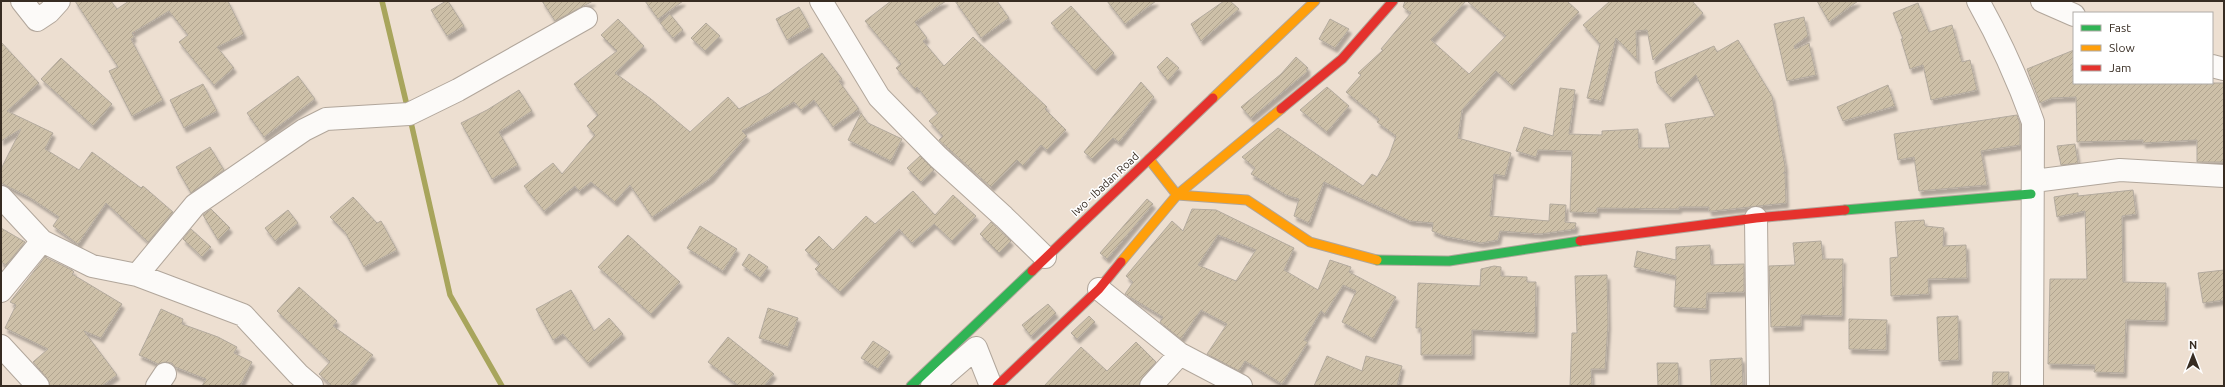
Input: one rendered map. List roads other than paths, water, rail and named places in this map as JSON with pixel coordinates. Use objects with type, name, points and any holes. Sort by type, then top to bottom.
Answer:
[{"type":"street","points":[[22,1],[36,20],[49,12],[59,1]]},
{"type":"street","points":[[821,1],[879,97],[938,157],[1004,217],[1045,257]]},
{"type":"street","name":"Iwo - Ibadan Road","points":[[911,386],[1315,1]]},
{"type":"street","points":[[997,386],[1099,289],[1177,195],[1342,59],[1393,1]]},
{"type":"street","points":[[1978,1],[1996,33],[2020,85],[2033,122],[2032,386]]},
{"type":"street","points":[[2042,1],[2073,15]]},
{"type":"street","points":[[137,275],[195,205],[304,130],[326,119],[409,114],[458,90],[586,18]]},
{"type":"street","points":[[2213,66],[2224,69]]},
{"type":"street","points":[[1149,159],[1177,195],[1247,200],[1310,242],[1376,260],[1449,262],[1561,243],[1756,218],[2033,187],[2120,170],[2224,176]]},
{"type":"street","points":[[1,197],[42,241],[92,266],[137,275],[242,315],[298,374],[312,386]]},
{"type":"street","points":[[1756,218],[1758,386]]},
{"type":"street","points":[[1,290],[42,241]]},
{"type":"street","points":[[1099,289],[1180,354],[1241,386]]},
{"type":"street","points":[[1,346],[38,386]]},
{"type":"street","points":[[932,386],[976,348],[991,386]]},
{"type":"street","points":[[1150,386],[1180,354]]},
{"type":"waterway","points":[[382,1],[408,110]]},
{"type":"waterway","points":[[410,118],[450,295],[502,386]]}]
